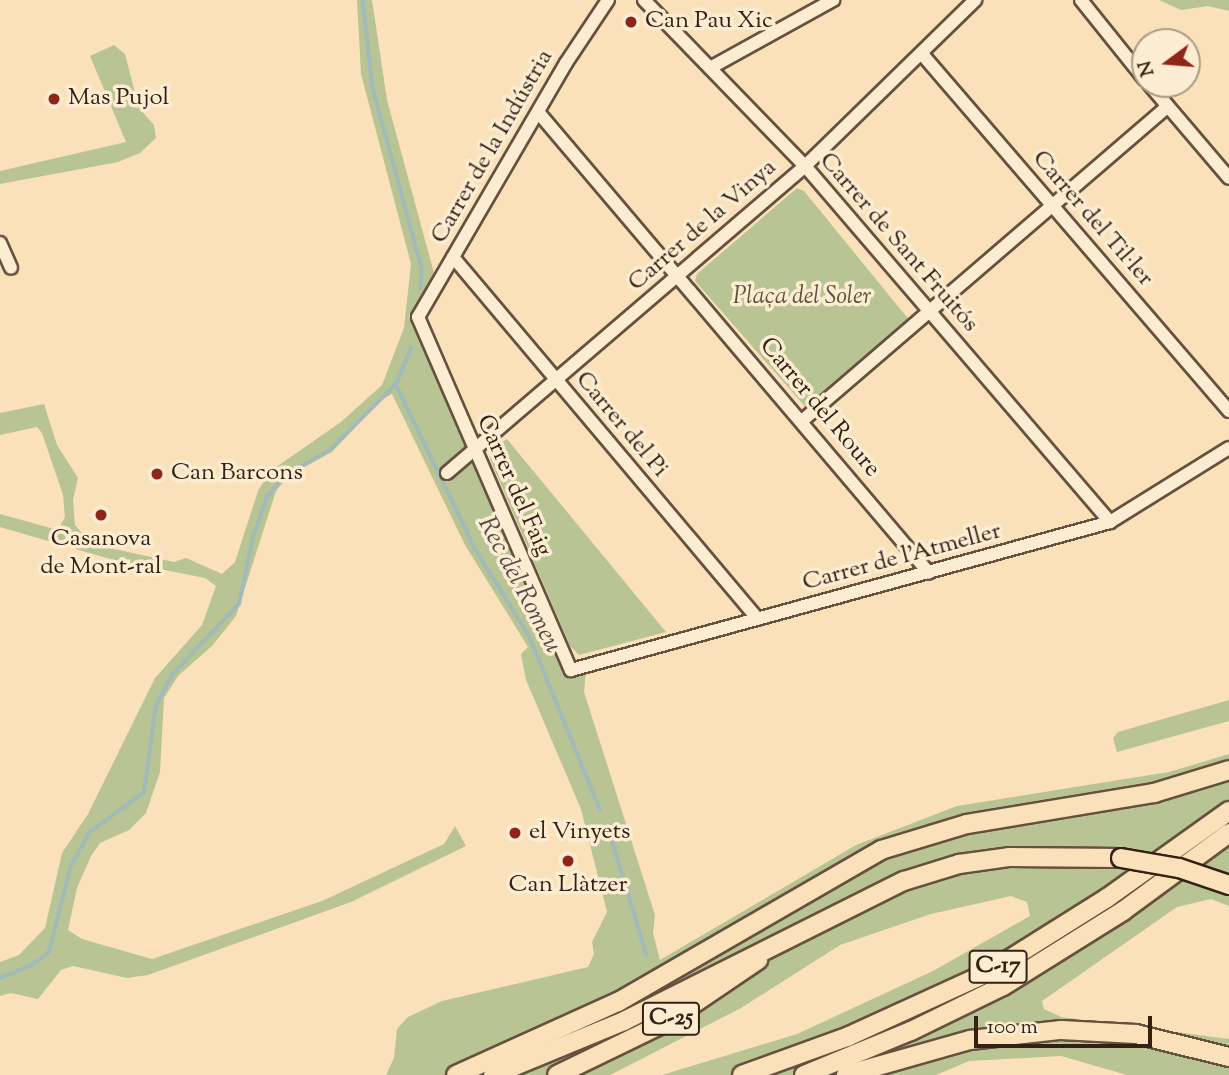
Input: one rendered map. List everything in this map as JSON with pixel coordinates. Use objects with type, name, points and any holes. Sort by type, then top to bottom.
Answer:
[{"type":"highway","points":[[457,1075],[607,1008],[880,850],[967,824],[1154,793],[1229,770]]},
{"type":"highway","name":"C-17","points":[[742,1075],[835,1042],[989,972],[1107,898],[1229,811]]},
{"type":"highway","name":"C-17","points":[[804,1075],[911,1031],[1003,986],[1123,911],[1229,833]]},
{"type":"highway","name":"C-25","points":[[557,1075],[668,1021],[775,947],[858,902],[959,864],[1050,854],[1121,858],[1179,868],[1229,885]]},
{"type":"highway","points":[[493,1075],[592,1036],[775,947]]},
{"type":"highway","points":[[846,1075],[970,1040],[1061,1030],[1136,1034],[1229,1057]]},
{"type":"street","name":"Carrer de la Indústria","points":[[418,317],[538,112],[608,0]]},
{"type":"street","name":"Carrer de Sant Fruitós","points":[[644,0],[805,166],[1110,522]]},
{"type":"street","points":[[710,68],[833,0]]},
{"type":"street","name":"Carrer de la Vinya","points":[[447,473],[805,166],[975,0]]},
{"type":"street","points":[[1081,0],[1131,62]]},
{"type":"street","name":"Carrer del Til·ler","points":[[922,54],[1229,411]]},
{"type":"street","points":[[1161,98],[1229,178]]},
{"type":"street","points":[[803,420],[1168,106]]},
{"type":"street","name":"Carrer del Roure","points":[[538,112],[803,420],[929,573]]},
{"type":"street","points":[[0,243],[11,268]]},
{"type":"street","name":"Carrer del Pi","points":[[453,257],[758,619]]},
{"type":"street","name":"Carrer del Faig","points":[[418,317],[571,670]]},
{"type":"street","name":"Carrer de l'Atmeller","points":[[571,670],[1110,522],[1229,448]]},
{"type":"green space","points":[[357,0],[372,0],[387,100],[434,273],[409,316],[566,675],[586,670],[584,692],[655,915],[653,933],[660,960],[856,845],[957,806],[1169,772],[1229,754],[1229,906],[1211,899],[1177,907],[1042,1001],[1044,1009],[1061,1017],[1229,1039],[1229,1075],[1127,1075],[1061,1056],[969,1061],[936,1075],[662,1075],[797,1034],[933,971],[1030,916],[1027,902],[1011,896],[931,914],[840,945],[741,1008],[610,1075],[386,1075],[394,1058],[397,1029],[408,1017],[442,1001],[588,967],[594,954],[592,942],[607,912],[581,809],[526,680],[521,654],[528,647],[465,545],[392,394],[381,400],[332,452],[288,476],[276,491],[236,616],[212,646],[178,676],[164,698],[160,772],[146,813],[129,830],[100,843],[91,856],[77,888],[68,930],[82,939],[152,959],[322,901],[444,844],[455,826],[466,846],[351,902],[148,975],[127,978],[73,966],[61,970],[38,999],[11,993],[0,996],[0,962],[19,955],[45,928],[62,853],[88,814],[155,678],[202,625],[216,586],[205,578],[110,559],[0,527],[0,514],[58,530],[65,517],[63,495],[42,433],[37,427],[0,435],[0,413],[44,404],[57,445],[78,478],[73,500],[75,525],[91,544],[174,562],[186,558],[222,574],[235,562],[258,491],[269,472],[341,422],[382,385],[404,328],[411,264],[361,74]]},
{"type":"green space","points":[[1159,0],[1229,0],[1229,11],[1208,6],[1181,10]]},
{"type":"green space","points":[[114,45],[125,54],[139,108],[154,125],[156,138],[140,153],[118,162],[0,184],[0,171],[126,142],[90,56]]},
{"type":"green space","name":"Plaça del Soler","points":[[797,188],[804,191],[910,321],[809,411],[695,281],[697,274]]},
{"type":"green space","points":[[507,439],[666,632],[579,655],[570,646],[490,459],[492,449]]},
{"type":"green space","points":[[1229,700],[1229,721],[1117,752],[1113,738],[1118,732]]},
{"type":"waterway","name":"Rec del Romeu","points":[[363,0],[373,88],[422,268],[421,288]]},
{"type":"waterway","points":[[0,978],[32,965],[49,952],[71,866],[90,832],[144,792],[156,706],[171,676],[239,604],[253,537],[267,497],[286,475],[331,449],[396,384],[411,348]]},
{"type":"waterway","name":"Rec del Romeu","points":[[396,384],[476,550],[529,635],[600,809]]},
{"type":"waterway","name":"Rec del Romeu","points":[[612,840],[647,955]]},
{"type":"place","name":"Can Pau Xic","points":[[631,22]]},
{"type":"place","name":"Mas Pujol","points":[[54,99]]},
{"type":"place","name":"Can Barcons","points":[[157,474]]},
{"type":"place","name":"Casanova de Mont-ral","points":[[101,515]]},
{"type":"place","name":"el Vinyets","points":[[515,833]]},
{"type":"place","name":"Can Llàtzer","points":[[568,861]]}]
